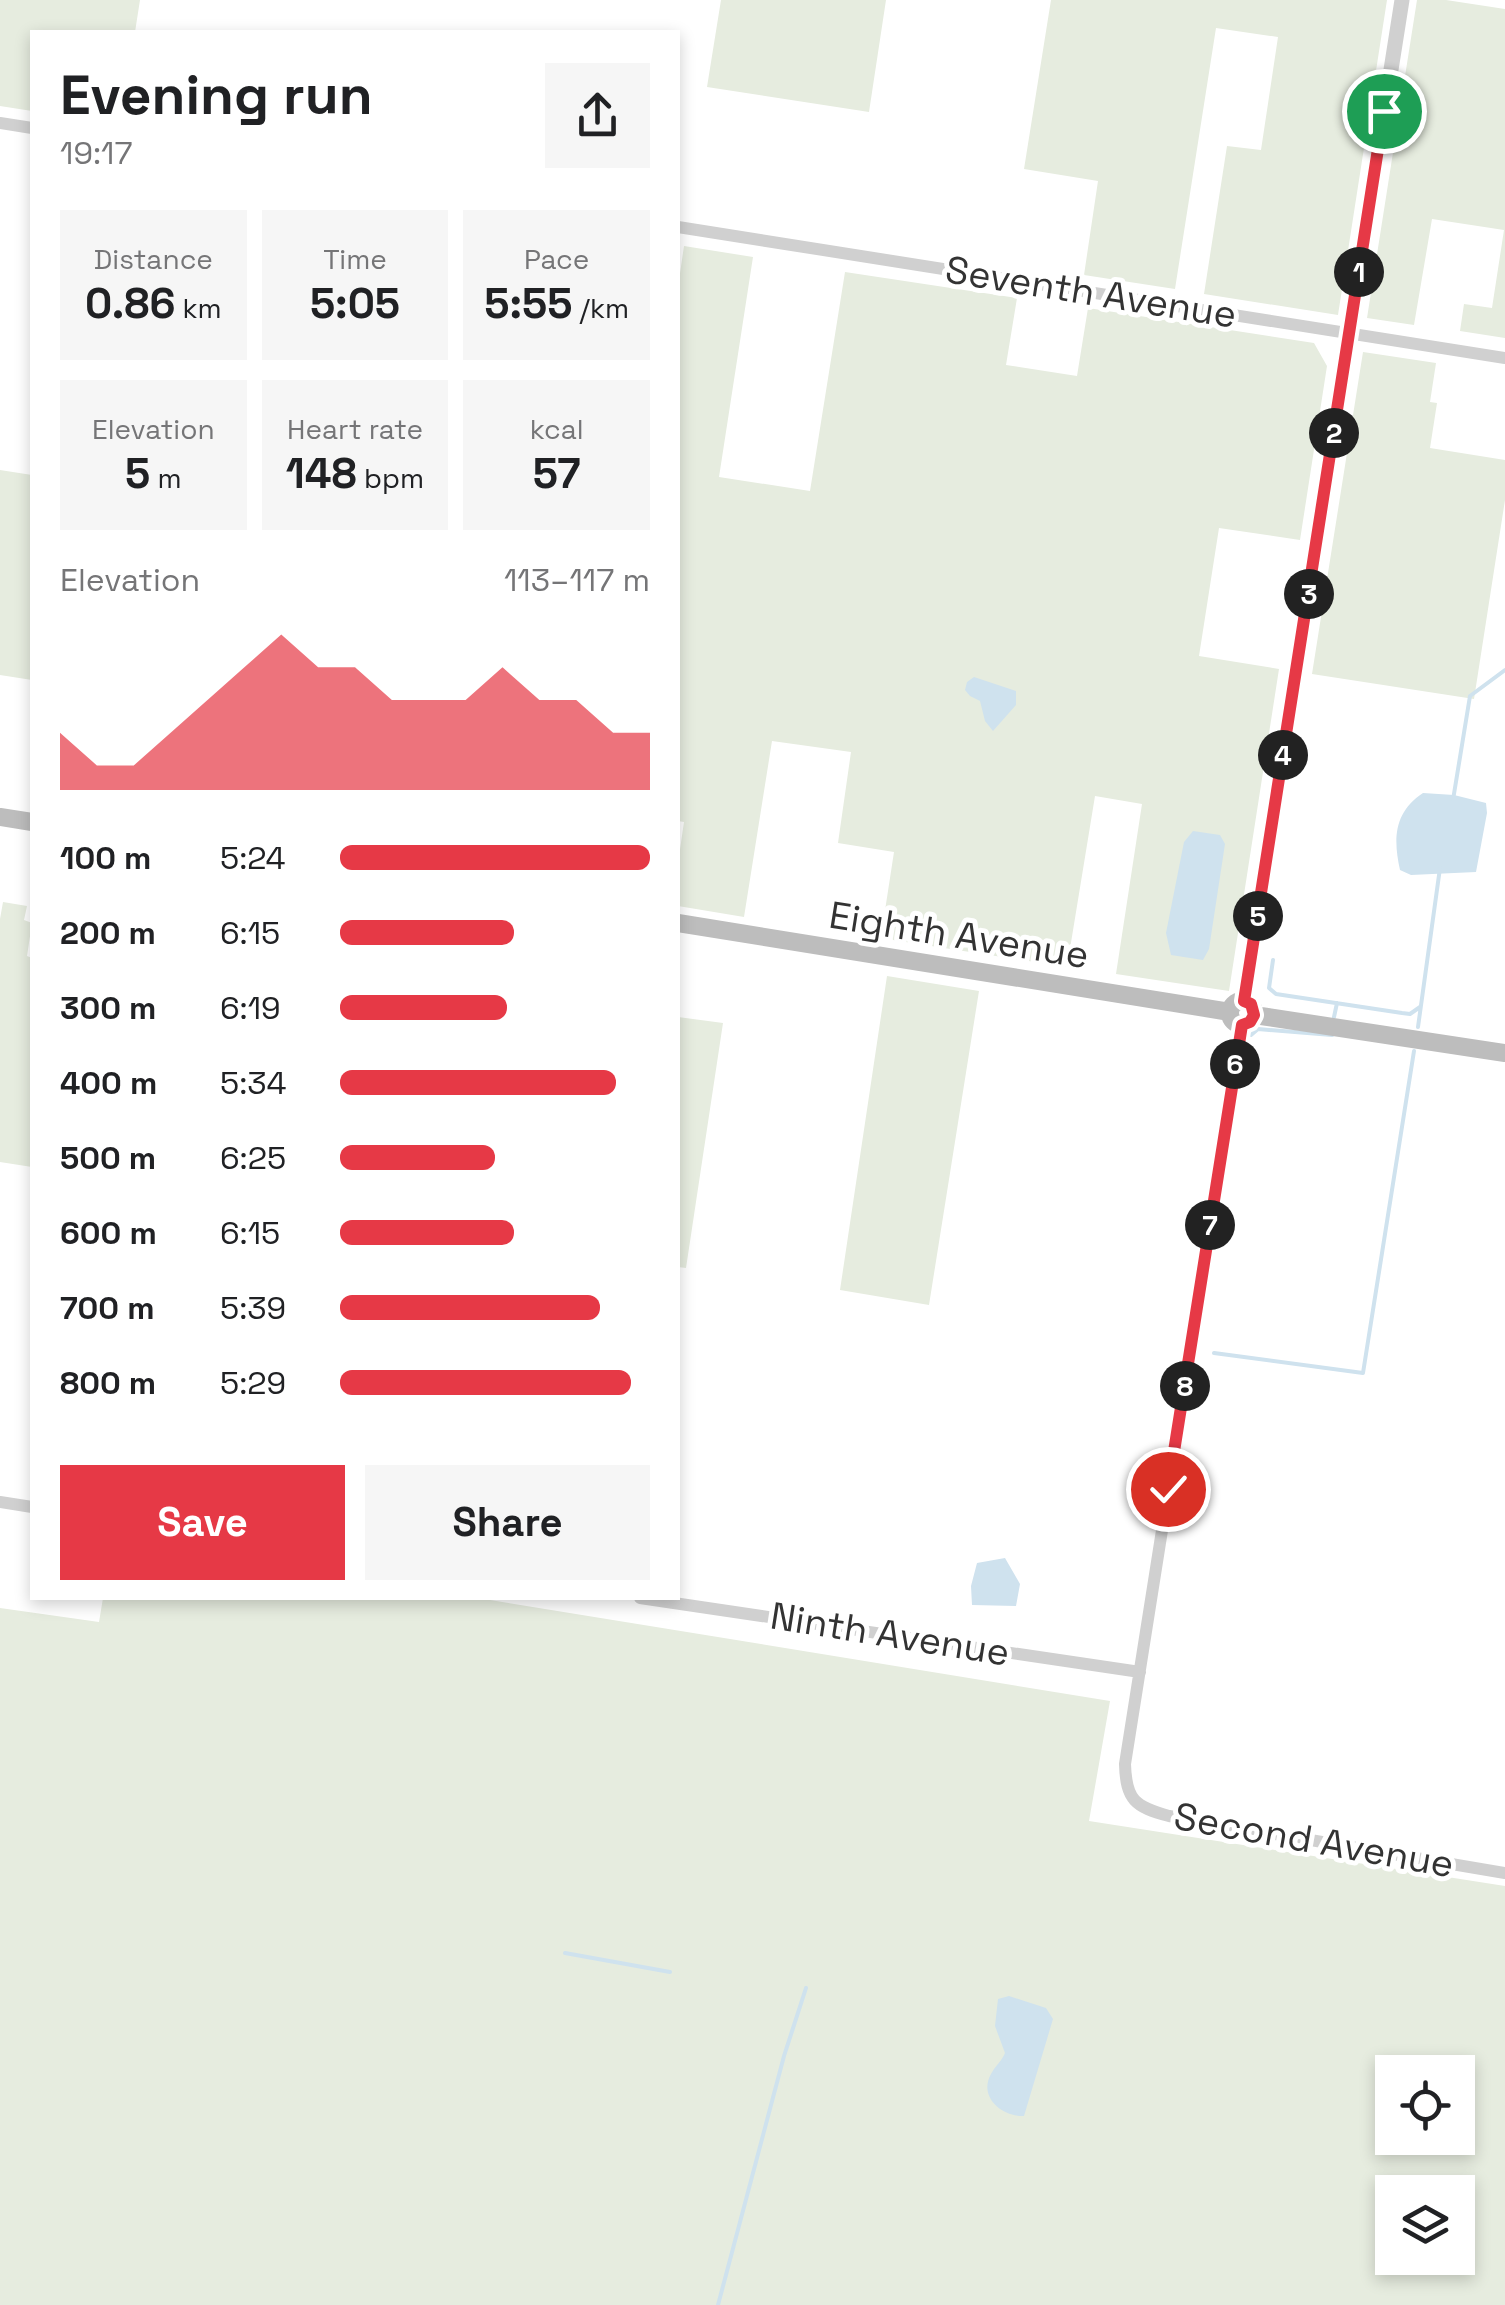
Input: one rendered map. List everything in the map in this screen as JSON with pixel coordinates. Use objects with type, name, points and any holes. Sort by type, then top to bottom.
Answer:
[{"type":"main road","points":[[0,817],[30,822]]},
{"type":"main road","name":"Eighth Avenue","points":[[680,923],[1505,1053]]},
{"type":"street","name":"Second Avenue","points":[[1402,0],[1125,1764],[1126,1784],[1143,1809],[1168,1816],[1505,1874]]},
{"type":"street","points":[[0,123],[30,128]]},
{"type":"street","name":"Seventh Avenue","points":[[680,227],[1505,358]]},
{"type":"street","points":[[0,1502],[30,1507]]},
{"type":"street","name":"Ninth Avenue","points":[[654,1600],[1140,1672]]},
{"type":"shaded area","points":[[0,0],[140,0],[135,30],[30,30],[30,111],[0,106]]},
{"type":"shaded area","points":[[721,0],[886,0],[869,112],[707,87]]},
{"type":"shaded area","points":[[1051,0],[1387,0],[1338,315],[1204,294],[1227,146],[1261,150],[1278,37],[1216,28],[1175,289],[1084,275],[1098,181],[1024,169]]},
{"type":"shaded area","points":[[1417,0],[1505,9],[1505,338],[1460,331],[1464,304],[1492,308],[1504,230],[1432,219],[1414,325],[1367,318]]},
{"type":"shaded area","points":[[684,246],[753,257],[719,477],[810,491],[845,272],[1017,298],[1006,365],[1077,376],[1088,308],[1314,343],[1327,366],[1300,540],[1219,528],[1199,656],[1279,669],[1229,991],[1116,974],[1142,804],[1095,796],[1067,967],[893,940],[890,931],[882,930],[894,852],[838,843],[851,752],[772,741],[744,917],[680,906],[684,822],[680,821],[680,273]]},
{"type":"shaded area","points":[[1363,352],[1436,363],[1430,402],[1437,403],[1430,448],[1505,460],[1505,500],[1474,699],[1312,674]]},
{"type":"shaded area","points":[[0,470],[30,475],[30,680],[0,675]]},
{"type":"shaded area","points":[[3,902],[27,906],[24,920],[30,922],[30,1167],[0,1162]]},
{"type":"shaded area","points":[[887,976],[979,991],[929,1305],[840,1290]]},
{"type":"shaded area","points":[[680,1017],[723,1023],[686,1268],[680,1267]]},
{"type":"shaded area","points":[[103,1600],[490,1600],[1110,1701],[1089,1821],[1505,1886],[1505,2305],[0,2305],[0,1608],[99,1622]]},
{"type":"water","points":[[974,677],[1016,691],[1016,705],[993,731],[985,721],[980,701],[965,690]]},
{"type":"water","points":[[1423,793],[1486,803],[1476,872],[1411,875],[1400,870],[1398,827],[1406,809]]},
{"type":"water","points":[[1193,831],[1220,835],[1225,844],[1209,949],[1203,960],[1171,955],[1166,933],[1184,842]]},
{"type":"water","points":[[1005,1558],[1020,1584],[1016,1606],[972,1605],[971,1586],[977,1563]]},
{"type":"water","points":[[1009,1996],[1046,2008],[1053,2019],[1024,2116],[1000,2109],[988,2090],[991,2074],[1005,2053],[995,2026],[998,1999]]},
{"type":"waterway","points":[[1453,800],[1470,696],[1505,670]]},
{"type":"waterway","points":[[1418,1027],[1440,868]]},
{"type":"waterway","points":[[1273,960],[1269,988],[1276,994],[1410,1014],[1420,1007]]},
{"type":"waterway","points":[[1334,1017],[1337,1003]]},
{"type":"waterway","points":[[1251,1035],[1258,1029],[1332,1035]]},
{"type":"waterway","points":[[1214,1353],[1363,1373],[1414,1051]]},
{"type":"waterway","points":[[565,1953],[670,1972]]},
{"type":"waterway","points":[[718,2305],[784,2056],[806,1988]]},
{"type":"route","points":[[1168,1489],[1242,1025],[1254,1015],[1251,1004],[1244,1001],[1384,111]]}]
